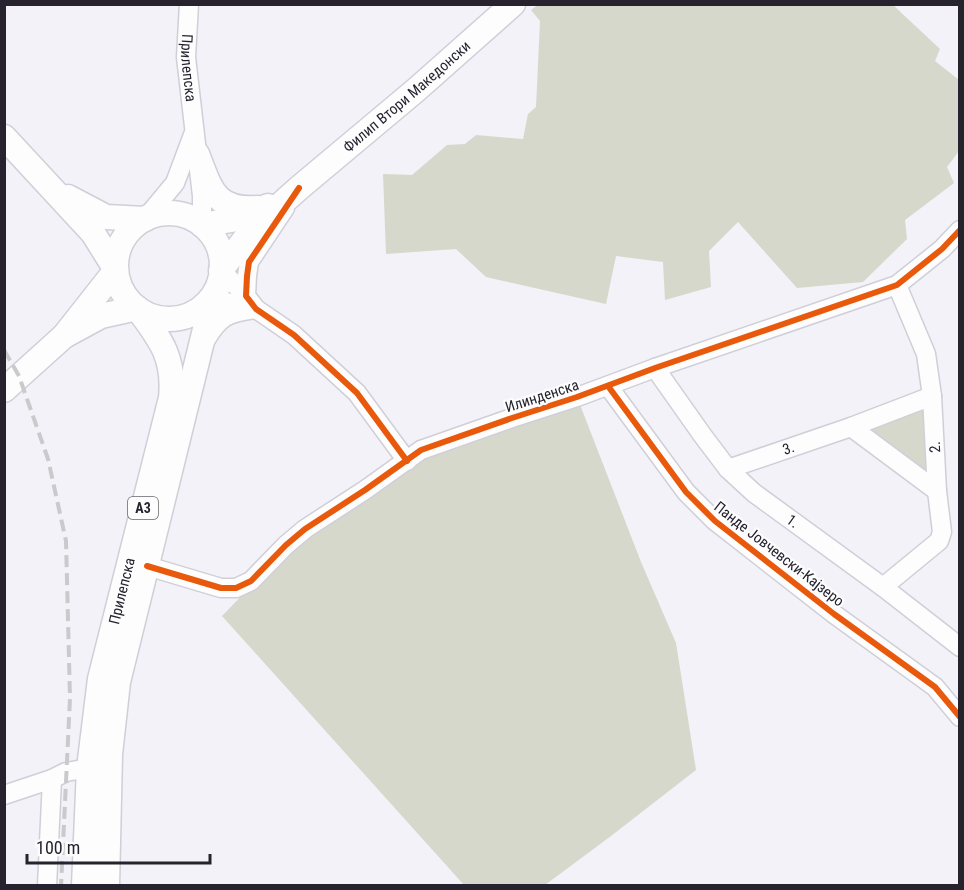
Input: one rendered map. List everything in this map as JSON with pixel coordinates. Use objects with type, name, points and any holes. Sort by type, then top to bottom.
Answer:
[{"type":"main road","name":"Филип Втори Македонски","points":[[299,188],[416,90],[513,4]]},
{"type":"main road","name":"A3","points":[[4,137],[93,233],[116,270],[119,284],[126,298],[126,311]]},
{"type":"main road","points":[[196,144],[214,193],[224,202],[234,207],[267,207]]},
{"type":"main road","points":[[202,225],[249,217],[299,188]]},
{"type":"main road","points":[[221,270],[251,231],[299,188]]},
{"type":"main road","name":"A3","points":[[55,191],[106,217],[145,219],[159,214],[175,214],[189,217],[202,225]]},
{"type":"main road","points":[[4,390],[64,336],[116,270],[117,254],[123,240],[132,228],[145,219]]},
{"type":"main road","points":[[202,225],[213,237],[220,253],[221,270]]},
{"type":"main road","points":[[98,243],[103,261],[99,290]]},
{"type":"main road","name":"A3","points":[[205,304],[214,295],[221,270]]},
{"type":"main road","points":[[64,336],[101,316],[126,311],[164,319],[179,318],[193,313],[205,304]]},
{"type":"main road","name":"Прилепска","points":[[107,885],[110,754],[118,682],[207,321],[205,304]]},
{"type":"main road","name":"Прилепска","points":[[84,885],[89,768],[100,679],[171,398],[172,384],[168,355],[159,338],[126,311]]},
{"type":"street","name":"Прилепска","points":[[189,4],[186,57],[202,196],[202,225]]},
{"type":"street","name":"Прилепска","points":[[145,219],[175,183],[196,144]]},
{"type":"street","points":[[251,302],[247,276],[249,262],[299,188]]},
{"type":"street","name":"Илинденска","points":[[147,566],[221,588],[236,588],[251,581],[286,545],[305,530],[421,450],[897,285],[942,249],[960,230]]},
{"type":"street","points":[[221,270],[251,302],[294,335],[357,393],[407,461]]},
{"type":"street","name":"2.","points":[[883,587],[939,541],[942,532],[937,491],[932,396],[926,354],[897,285]]},
{"type":"street","points":[[205,304],[222,301],[251,302]]},
{"type":"street","points":[[200,348],[213,327],[227,315],[251,302]]},
{"type":"street","name":"1.","points":[[655,368],[728,469],[754,493],[883,587],[960,647]]},
{"type":"street","name":"Панде Јовчевски-Кајзеро","points":[[608,386],[686,492],[715,521],[834,614],[935,687],[960,717]]},
{"type":"street","name":"3.","points":[[728,469],[851,427],[932,396]]},
{"type":"street","points":[[851,427],[937,491]]},
{"type":"street","points":[[4,795],[66,772],[89,768]]},
{"type":"street","points":[[47,885],[52,779]]},
{"type":"shaded area","points":[[539,4],[893,5],[940,49],[935,61],[959,80],[959,151],[947,167],[954,183],[905,220],[907,239],[863,282],[797,288],[738,222],[709,251],[711,287],[665,300],[663,262],[616,256],[606,304],[486,277],[456,249],[386,254],[383,174],[412,175],[447,145],[465,144],[476,135],[523,139],[528,114],[536,107],[540,21],[531,10]]},
{"type":"shaded area","points":[[932,396],[937,491],[851,427]]},
{"type":"shaded area","points":[[577,397],[641,562],[676,643],[696,770],[545,885],[464,885],[222,616],[253,584],[251,581],[421,450]]},
{"type":"railway","points":[[4,350],[19,376],[48,459],[66,541],[70,698],[61,886]]},
{"type":"cycle path","points":[[299,188],[249,262],[246,296],[256,309],[294,335],[357,393],[407,461]]},
{"type":"cycle path","points":[[147,566],[221,588],[236,588],[251,581],[305,529],[421,450],[897,285],[942,249],[960,230]]},
{"type":"cycle path","points":[[608,386],[686,492],[715,521],[834,614],[935,687],[960,717]]}]
